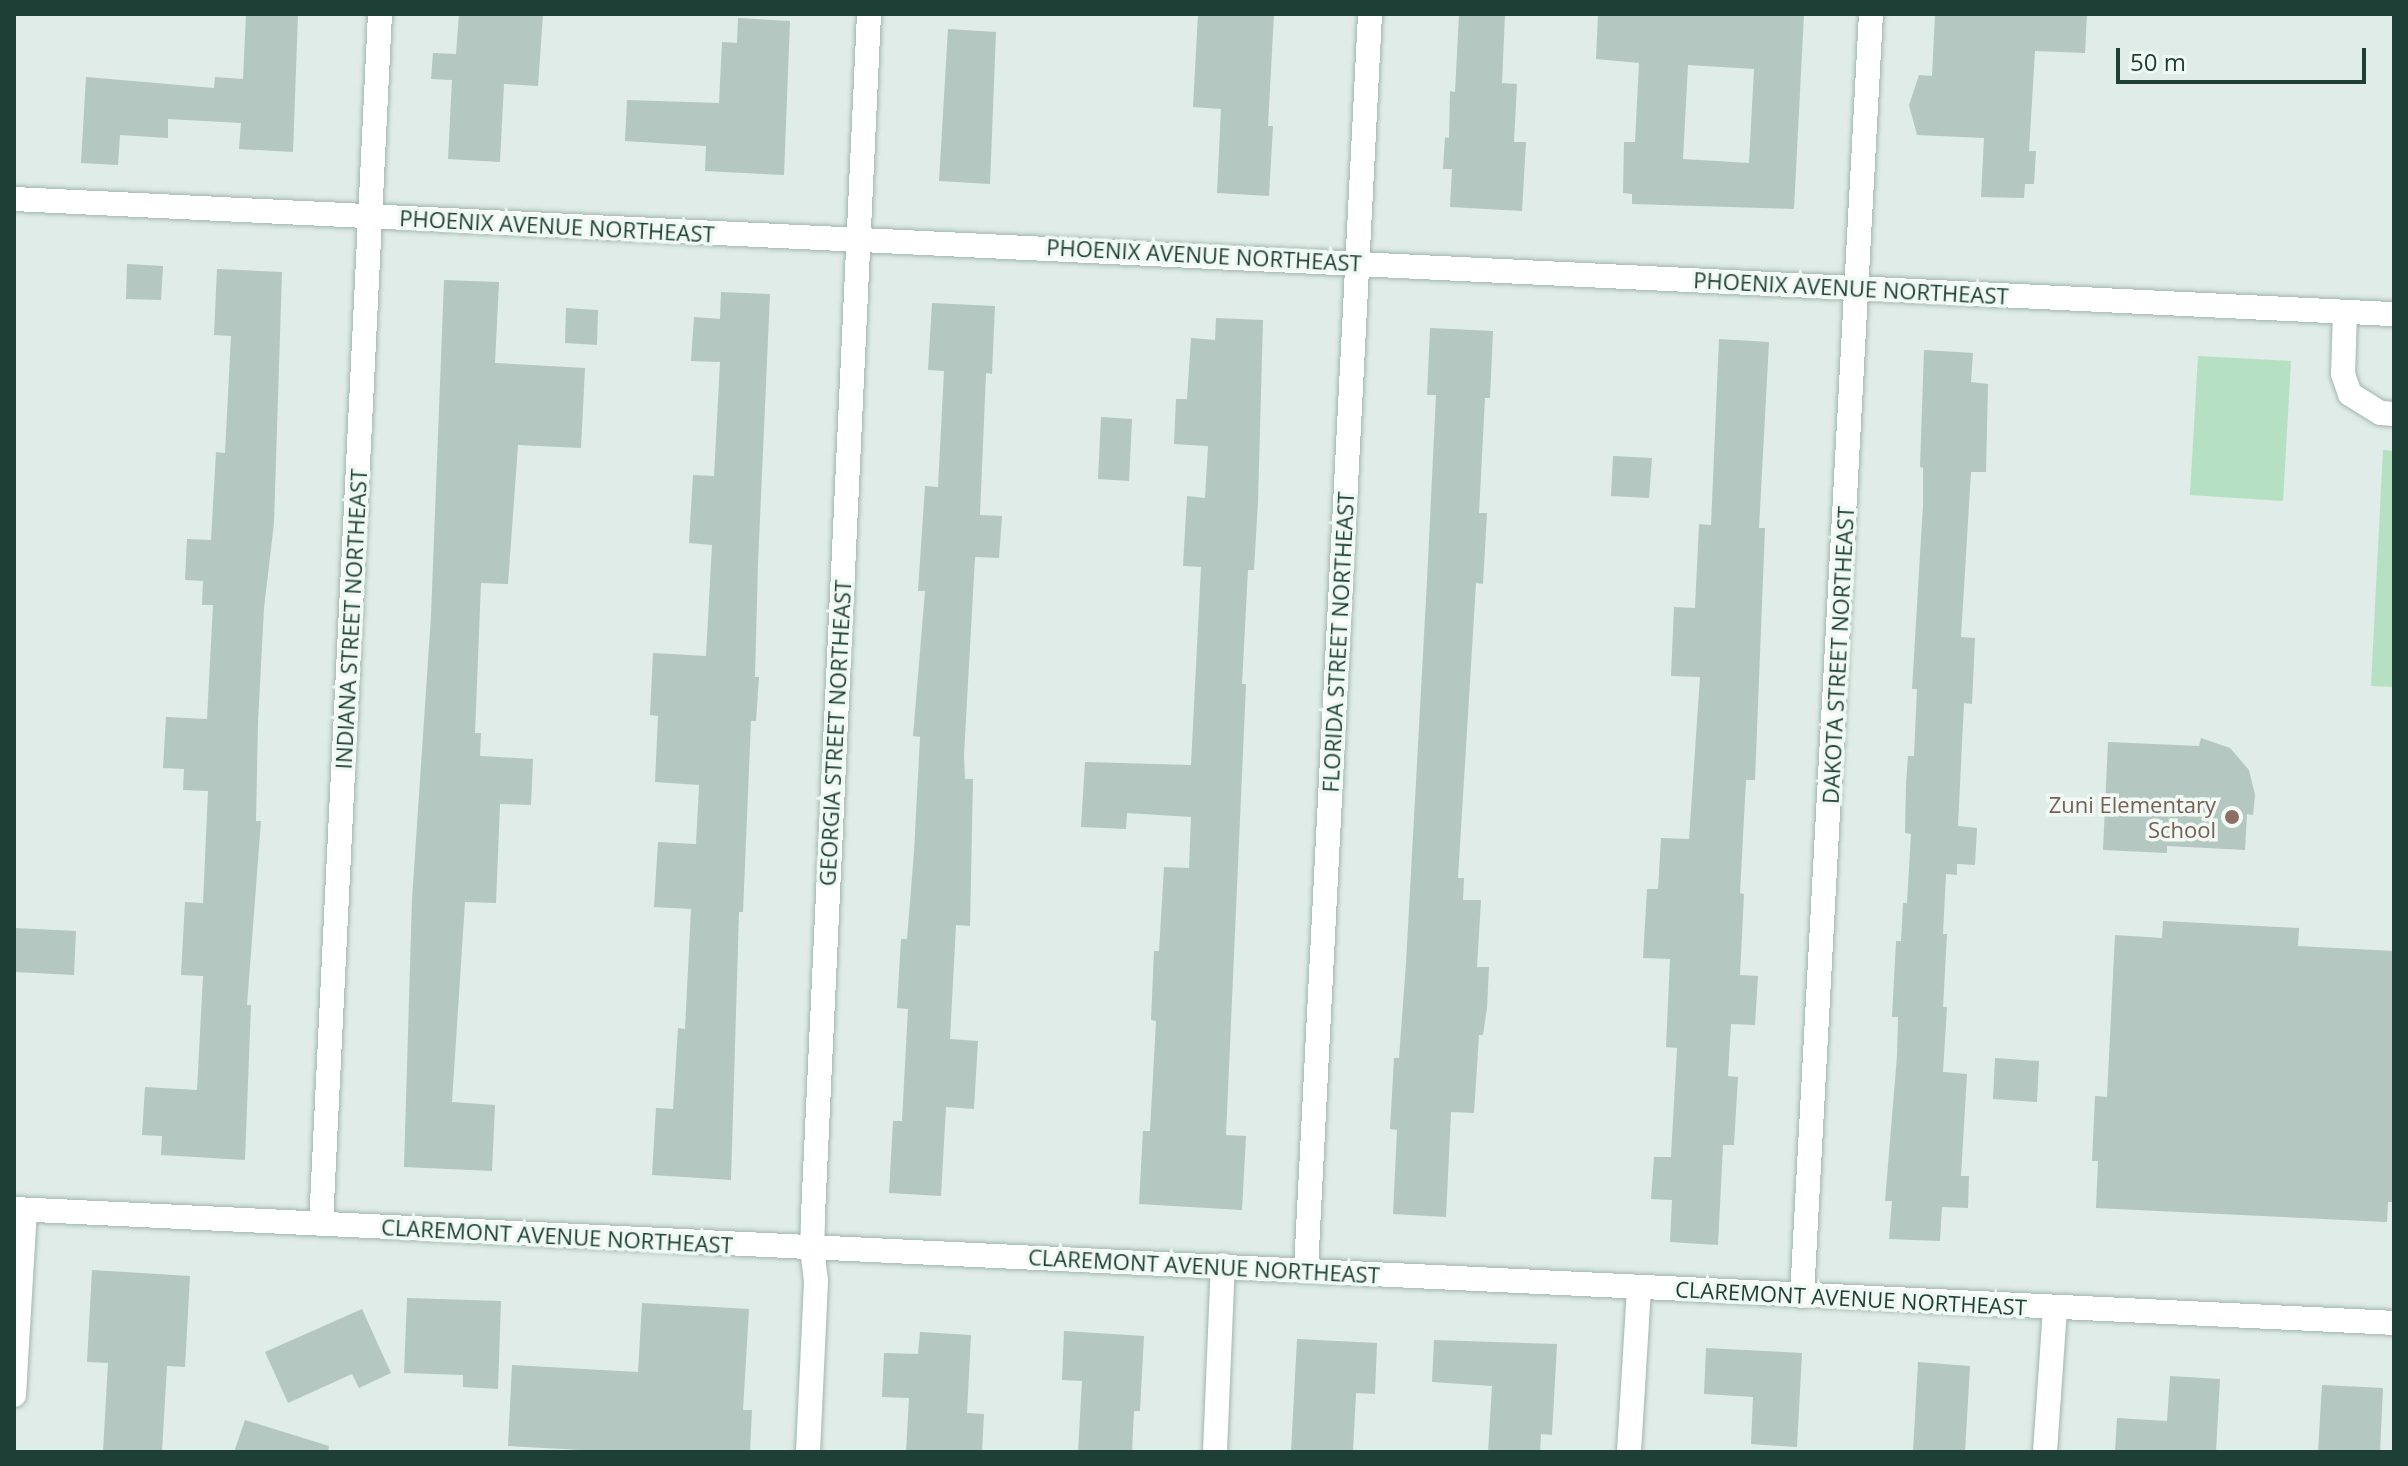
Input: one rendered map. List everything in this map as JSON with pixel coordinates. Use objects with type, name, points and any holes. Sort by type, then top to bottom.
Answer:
[{"type":"street","name":"INDIANA STREET NORTHEAST","points":[[321,1224],[380,14]]},
{"type":"street","name":"GEORGIA STREET NORTHEAST","points":[[808,1452],[816,1281],[812,1250],[869,14]]},
{"type":"street","name":"FLORIDA STREET NORTHEAST","points":[[1306,1269],[1370,14]]},
{"type":"street","name":"DAKOTA STREET NORTHEAST","points":[[1802,1296],[1859,289],[1871,14]]},
{"type":"street","name":"PHOENIX AVENUE NORTHEAST","points":[[14,199],[2394,314]]},
{"type":"street","points":[[2345,312],[2343,374],[2350,394],[2381,413],[2394,414]]},
{"type":"street","name":"CLAREMONT AVENUE NORTHEAST","points":[[20,1210],[2394,1323]]},
{"type":"street","points":[[14,1395],[20,1210]]},
{"type":"street","points":[[1215,1452],[1223,1265]]},
{"type":"street","points":[[1629,1452],[1639,1287]]},
{"type":"street","points":[[2045,1452],[2055,1309]]},
{"type":"green space","points":[[2198,356],[2291,361],[2283,501],[2190,495]]},
{"type":"green space","points":[[2383,450],[2394,451],[2394,687],[2371,686]]},
{"type":"building","points":[[246,14],[298,14],[293,152],[239,149],[241,123],[168,119],[168,138],[120,135],[118,165],[81,163],[86,77],[214,88],[215,77],[243,79]]},
{"type":"building","points":[[459,14],[543,14],[538,86],[504,84],[500,162],[448,159],[452,80],[431,79],[433,53],[456,54]]},
{"type":"building","points":[[1198,14],[1274,14],[1268,126],[1273,126],[1269,196],[1217,193],[1221,109],[1193,107]]},
{"type":"building","points":[[1459,14],[1505,14],[1502,83],[1517,84],[1514,142],[1526,142],[1522,211],[1450,207],[1452,169],[1443,169],[1445,137],[1449,138],[1450,91],[1455,92]]},
{"type":"building","points":[[1598,14],[1804,14],[1794,209],[1632,204],[1632,194],[1623,193],[1624,142],[1635,142],[1639,63],[1596,59]],"holes":[[[1688,65],[1754,69],[1749,163],[1683,159]]]},
{"type":"building","points":[[1935,14],[2087,14],[2085,53],[2035,51],[2029,151],[2036,151],[2034,184],[2025,184],[2024,198],[1981,197],[1984,138],[1917,135],[1909,105],[1919,75],[1932,76]]},
{"type":"building","points":[[738,18],[790,21],[784,175],[705,171],[706,146],[625,141],[627,100],[719,103],[722,42],[737,43]]},
{"type":"building","points":[[948,29],[996,32],[990,184],[939,181]]},
{"type":"building","points":[[127,264],[163,266],[161,300],[126,299]]},
{"type":"building","points":[[217,269],[282,272],[274,523],[264,608],[258,722],[256,821],[261,821],[247,1005],[251,1005],[245,1160],[161,1155],[162,1136],[142,1135],[145,1087],[197,1090],[203,976],[181,975],[185,902],[203,903],[208,791],[183,790],[184,769],[163,768],[166,717],[207,719],[213,605],[202,605],[203,581],[185,580],[187,539],[211,540],[216,452],[225,453],[231,336],[214,335]]},
{"type":"building","points":[[444,280],[499,282],[495,363],[585,368],[581,448],[518,445],[508,584],[481,583],[475,733],[481,733],[480,756],[533,759],[531,805],[500,804],[496,903],[465,902],[452,1102],[495,1105],[492,1171],[404,1167],[412,899],[431,616]]},
{"type":"building","points":[[721,292],[770,294],[758,563],[755,677],[759,677],[756,721],[751,721],[743,912],[739,912],[731,1180],[652,1175],[656,1108],[673,1109],[678,1028],[685,1029],[691,909],[654,907],[658,842],[696,844],[699,785],[655,782],[658,716],[650,715],[653,653],[706,656],[712,545],[689,543],[693,475],[714,476],[720,362],[691,361],[694,317],[720,319]]},
{"type":"building","points":[[932,303],[995,306],[992,374],[986,373],[980,515],[1002,516],[999,558],[975,557],[964,755],[965,779],[973,779],[970,926],[956,925],[950,1039],[978,1041],[974,1109],[946,1107],[941,1196],[889,1193],[893,1121],[902,1121],[908,1009],[897,1008],[901,939],[907,939],[914,852],[920,737],[913,736],[925,591],[918,591],[925,486],[938,487],[944,371],[928,370]]},
{"type":"building","points":[[566,308],[598,310],[597,345],[565,343]]},
{"type":"building","points":[[1216,318],[1263,320],[1258,501],[1254,570],[1248,570],[1242,684],[1246,684],[1226,1135],[1246,1136],[1242,1210],[1139,1204],[1143,1131],[1150,1131],[1156,1021],[1151,1020],[1154,951],[1159,951],[1164,867],[1189,868],[1191,817],[1127,813],[1126,829],[1081,827],[1085,762],[1191,765],[1201,567],[1183,566],[1187,496],[1205,498],[1208,446],[1174,444],[1176,399],[1187,399],[1191,338],[1215,340]]},
{"type":"building","points":[[1430,328],[1493,331],[1490,398],[1485,398],[1479,513],[1487,513],[1483,584],[1476,583],[1458,878],[1464,878],[1463,900],[1481,900],[1477,967],[1489,967],[1487,1008],[1483,1035],[1479,1035],[1474,1113],[1451,1112],[1446,1217],[1393,1214],[1397,1130],[1390,1129],[1394,1058],[1399,1058],[1406,963],[1427,581],[1436,395],[1427,395]]},
{"type":"building","points":[[1719,339],[1769,342],[1759,528],[1765,528],[1755,780],[1746,780],[1740,893],[1744,894],[1740,975],[1758,976],[1755,1025],[1731,1024],[1728,1076],[1738,1077],[1734,1145],[1723,1145],[1718,1245],[1670,1242],[1672,1200],[1651,1199],[1654,1157],[1671,1157],[1677,1048],[1666,1047],[1670,959],[1643,958],[1647,889],[1658,889],[1661,838],[1689,839],[1700,677],[1671,676],[1674,607],[1695,608],[1699,524],[1711,525]]},
{"type":"building","points":[[1924,350],[1973,353],[1971,382],[1988,384],[1986,472],[1971,472],[1961,637],[1975,638],[1972,704],[1964,703],[1958,826],[1977,828],[1975,865],[1957,864],[1957,875],[1946,874],[1943,934],[1947,934],[1943,1007],[1947,1007],[1943,1072],[1967,1074],[1961,1176],[1969,1176],[1968,1208],[1942,1207],[1940,1241],[1889,1239],[1892,1201],[1885,1201],[1897,1056],[1898,1017],[1892,1017],[1896,941],[1901,941],[1903,903],[1907,903],[1911,834],[1905,833],[1906,784],[1908,756],[1914,756],[1917,689],[1912,689],[1923,505],[1923,468],[1920,467]]},
{"type":"building","points":[[1101,417],[1132,419],[1129,481],[1098,479]]},
{"type":"building","points":[[1613,456],[1652,458],[1649,498],[1611,496]]},
{"type":"building","points":[[2201,738],[2230,748],[2249,770],[2255,795],[2253,815],[2247,814],[2245,850],[2167,846],[2167,853],[2103,850],[2108,742],[2199,746]]},
{"type":"building","points":[[2163,921],[2299,928],[2298,946],[2394,951],[2394,1202],[2388,1202],[2387,1222],[2096,1208],[2098,1161],[2092,1161],[2095,1096],[2107,1097],[2115,935],[2162,938]]},
{"type":"building","points":[[14,928],[76,931],[74,975],[14,972]]},
{"type":"building","points":[[1995,1058],[2039,1061],[2037,1102],[1993,1099]]},
{"type":"building","points":[[92,1270],[190,1276],[185,1367],[167,1366],[162,1452],[103,1452],[108,1363],[87,1362]]},
{"type":"building","points":[[407,1298],[501,1301],[498,1389],[463,1387],[463,1375],[404,1373]]},
{"type":"building","points":[[642,1303],[749,1309],[743,1410],[752,1410],[750,1452],[617,1452],[508,1446],[512,1365],[638,1372]]},
{"type":"building","points":[[362,1309],[391,1373],[359,1388],[352,1374],[288,1403],[265,1352]]},
{"type":"building","points":[[1064,1331],[1144,1336],[1140,1411],[1134,1411],[1132,1452],[1078,1452],[1082,1381],[1062,1380]]},
{"type":"building","points":[[920,1332],[971,1335],[967,1413],[984,1414],[982,1452],[906,1452],[909,1398],[882,1397],[884,1353],[918,1354]]},
{"type":"building","points":[[1297,1339],[1377,1343],[1375,1394],[1356,1393],[1353,1452],[1291,1452]]},
{"type":"building","points":[[1434,1340],[1557,1344],[1552,1435],[1541,1434],[1540,1452],[1488,1452],[1492,1386],[1432,1382]]},
{"type":"building","points":[[1706,1348],[1802,1353],[1797,1447],[1751,1444],[1753,1397],[1704,1394]]},
{"type":"building","points":[[1918,1362],[1970,1366],[1965,1452],[1913,1452]]},
{"type":"building","points":[[2170,1376],[2220,1379],[2216,1452],[2115,1452],[2117,1418],[2167,1421]]},
{"type":"building","points":[[2322,1385],[2383,1388],[2380,1452],[2318,1452]]},
{"type":"building","points":[[245,1420],[329,1446],[328,1452],[234,1452]]},
{"type":"place","name":"Zuni Elementary School","points":[[2232,817]]}]
